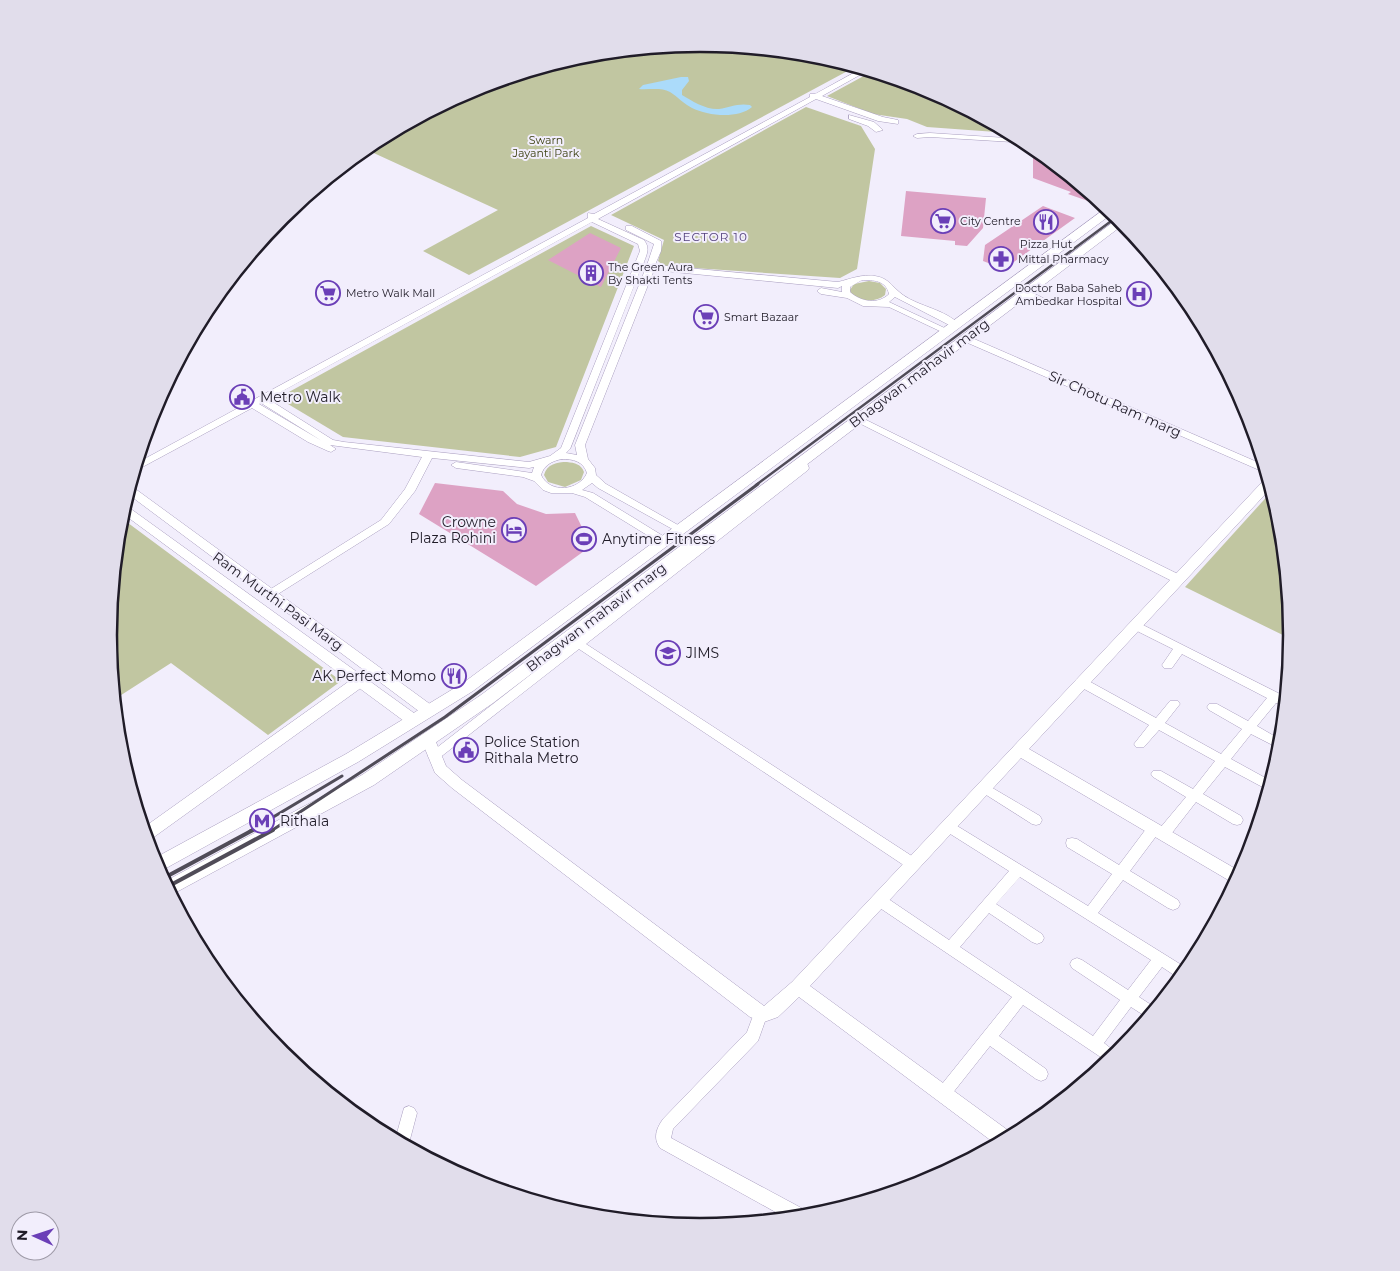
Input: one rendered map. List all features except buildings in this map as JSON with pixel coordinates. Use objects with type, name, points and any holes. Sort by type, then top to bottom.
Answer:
[{"type":"main road","name":"Bhagwan mahavir marg","points":[[163,862],[352,758],[468,686],[1103,215]]},
{"type":"main road","name":"Bhagwan mahavir marg","points":[[174,886],[368,780],[574,641],[799,463],[1025,293],[1104,239],[1116,227]]},
{"type":"main road","points":[[1025,293],[1041,300]]},
{"type":"main road","points":[[761,468],[781,477]]},
{"type":"main road","points":[[151,832],[360,681]]},
{"type":"street","points":[[143,463],[594,216],[808,97],[849,72]]},
{"type":"street","points":[[808,97],[856,74]]},
{"type":"street","points":[[808,97],[895,122]]},
{"type":"street","points":[[808,97],[871,124],[879,130]]},
{"type":"street","points":[[918,128],[932,131],[1001,137]]},
{"type":"street","points":[[917,136],[930,135],[1007,141]]},
{"type":"street","points":[[537,479],[537,472],[549,460],[565,449],[637,270],[644,246],[641,242],[594,216]]},
{"type":"street","points":[[583,460],[580,445],[657,251],[658,243],[594,216]]},
{"type":"street","points":[[145,457],[594,216]]},
{"type":"street","points":[[637,270],[838,285],[864,278],[877,279],[889,284],[900,298],[951,328]]},
{"type":"street","points":[[649,271],[836,292],[861,302],[891,305],[951,328]]},
{"type":"street","points":[[848,296],[846,287],[852,281]]},
{"type":"street","points":[[879,303],[890,298],[893,291]]},
{"type":"street","name":"Sir Chotu Ram marg","points":[[969,335],[1254,455]]},
{"type":"street","name":"Sir Chotu Ram marg","points":[[969,335],[1258,467]]},
{"type":"street","points":[[257,402],[325,448],[529,465],[568,456],[583,460],[591,468],[591,476],[586,484],[572,490],[561,491],[548,489],[537,479],[525,474],[427,458]]},
{"type":"street","points":[[858,419],[1178,579]]},
{"type":"street","points":[[270,595],[385,522],[395,511],[427,458]]},
{"type":"street","points":[[434,756],[574,641],[804,468],[804,465],[799,463]]},
{"type":"street","points":[[591,476],[602,486],[680,529]]},
{"type":"street","points":[[428,739],[440,769],[457,784],[669,947],[761,1013],[772,1011],[798,987],[1264,488]]},
{"type":"street","points":[[572,490],[589,495],[664,541]]},
{"type":"street","name":"Ram Murthi Pasi Marg","points":[[135,494],[429,711]]},
{"type":"street","name":"Ram Murthi Pasi Marg","points":[[130,513],[413,720]]},
{"type":"street","points":[[1135,625],[1279,699]]},
{"type":"street","points":[[574,641],[913,864]]},
{"type":"street","points":[[1168,665],[1180,648]]},
{"type":"street","points":[[1081,682],[1264,783]]},
{"type":"street","points":[[1089,914],[1121,873],[1194,796],[1250,728],[1279,700]]},
{"type":"street","points":[[1140,744],[1174,704]]},
{"type":"street","points":[[1213,708],[1273,741]]},
{"type":"street","points":[[1019,750],[1232,874]]},
{"type":"street","points":[[1157,774],[1237,820]]},
{"type":"street","points":[[984,788],[1036,820]]},
{"type":"street","points":[[949,826],[1177,970]]},
{"type":"street","points":[[1072,842],[1173,904]]},
{"type":"street","points":[[950,948],[1018,870]]},
{"type":"street","points":[[879,900],[1106,1053]]},
{"type":"street","points":[[987,905],[1037,938]]},
{"type":"street","points":[[1094,1045],[1160,958]]},
{"type":"street","points":[[1077,964],[1147,1010]]},
{"type":"street","points":[[798,987],[1000,1135]]},
{"type":"street","points":[[943,1094],[1022,996]]},
{"type":"street","points":[[761,1013],[753,1036],[668,1124],[664,1130],[663,1140],[665,1143],[791,1211]]},
{"type":"street","points":[[989,1037],[1041,1074]]},
{"type":"street","points":[[404,1137],[409,1113]]},
{"type":"green space","name":"Swarn Jayanti Park","points":[[700,52],[738,54],[776,57],[847,71],[469,275],[423,251],[498,210],[373,153],[408,131],[442,113],[513,83],[549,72],[624,57]]},
{"type":"green space","points":[[864,76],[923,97],[993,132],[927,127],[907,119],[873,114],[827,96]]},
{"type":"green space","points":[[806,107],[861,126],[875,149],[857,269],[840,278],[664,266],[658,261],[664,240],[611,215]]},
{"type":"green space","points":[[591,226],[634,246],[556,447],[520,457],[343,437],[278,398]]},
{"type":"green space","points":[[869,281],[880,283],[886,289],[885,295],[877,299],[864,300],[851,293],[850,290],[854,284]]},
{"type":"green space","points":[[556,463],[575,463],[581,467],[584,472],[581,480],[565,487],[548,482],[544,475],[547,468]]},
{"type":"green space","points":[[1266,498],[1278,559],[1282,597],[1283,635],[1185,587]]},
{"type":"green space","points":[[128,523],[341,681],[268,735],[171,663],[120,696],[117,636],[118,597]]},
{"type":"water","points":[[688,77],[689,81],[682,90],[682,95],[699,105],[714,109],[742,104],[752,107],[746,111],[731,115],[706,113],[686,105],[666,90],[639,89],[643,85]]},
{"type":"railway","points":[[756,485],[1110,222]]},
{"type":"railway","points":[[271,831],[445,717],[758,484]]},
{"type":"railway","points":[[250,831],[342,776]]},
{"type":"railway","points":[[169,875],[253,830]]},
{"type":"railway","points":[[173,884],[273,830]]},
{"type":"place","name":"City Centre","points":[[943,221]]},
{"type":"place","name":"Pizza Hut","points":[[1046,222]]},
{"type":"place","name":"Mittal Pharmacy","points":[[1001,259]]},
{"type":"place","name":"The Green Aura By Shakti Tents","points":[[591,273]]},
{"type":"place","name":"Metro Walk Mall","points":[[328,293]]},
{"type":"place","name":"Doctor Baba Saheb Ambedkar Hospital","points":[[1139,294]]},
{"type":"place","name":"Smart Bazaar","points":[[706,317]]},
{"type":"place","name":"Metro Walk","points":[[242,397]]},
{"type":"place","name":"Crowne Plaza Rohini","points":[[514,530]]},
{"type":"place","name":"Anytime Fitness","points":[[584,539]]},
{"type":"place","name":"JIMS","points":[[668,653]]},
{"type":"place","name":"AK Perfect Momo","points":[[454,676]]},
{"type":"place","name":"Police Station Rithala Metro","points":[[466,750]]},
{"type":"place","name":"Rithala","points":[[262,821]]},
{"type":"district","name":"SECTOR 10","points":[[711,237]]}]
